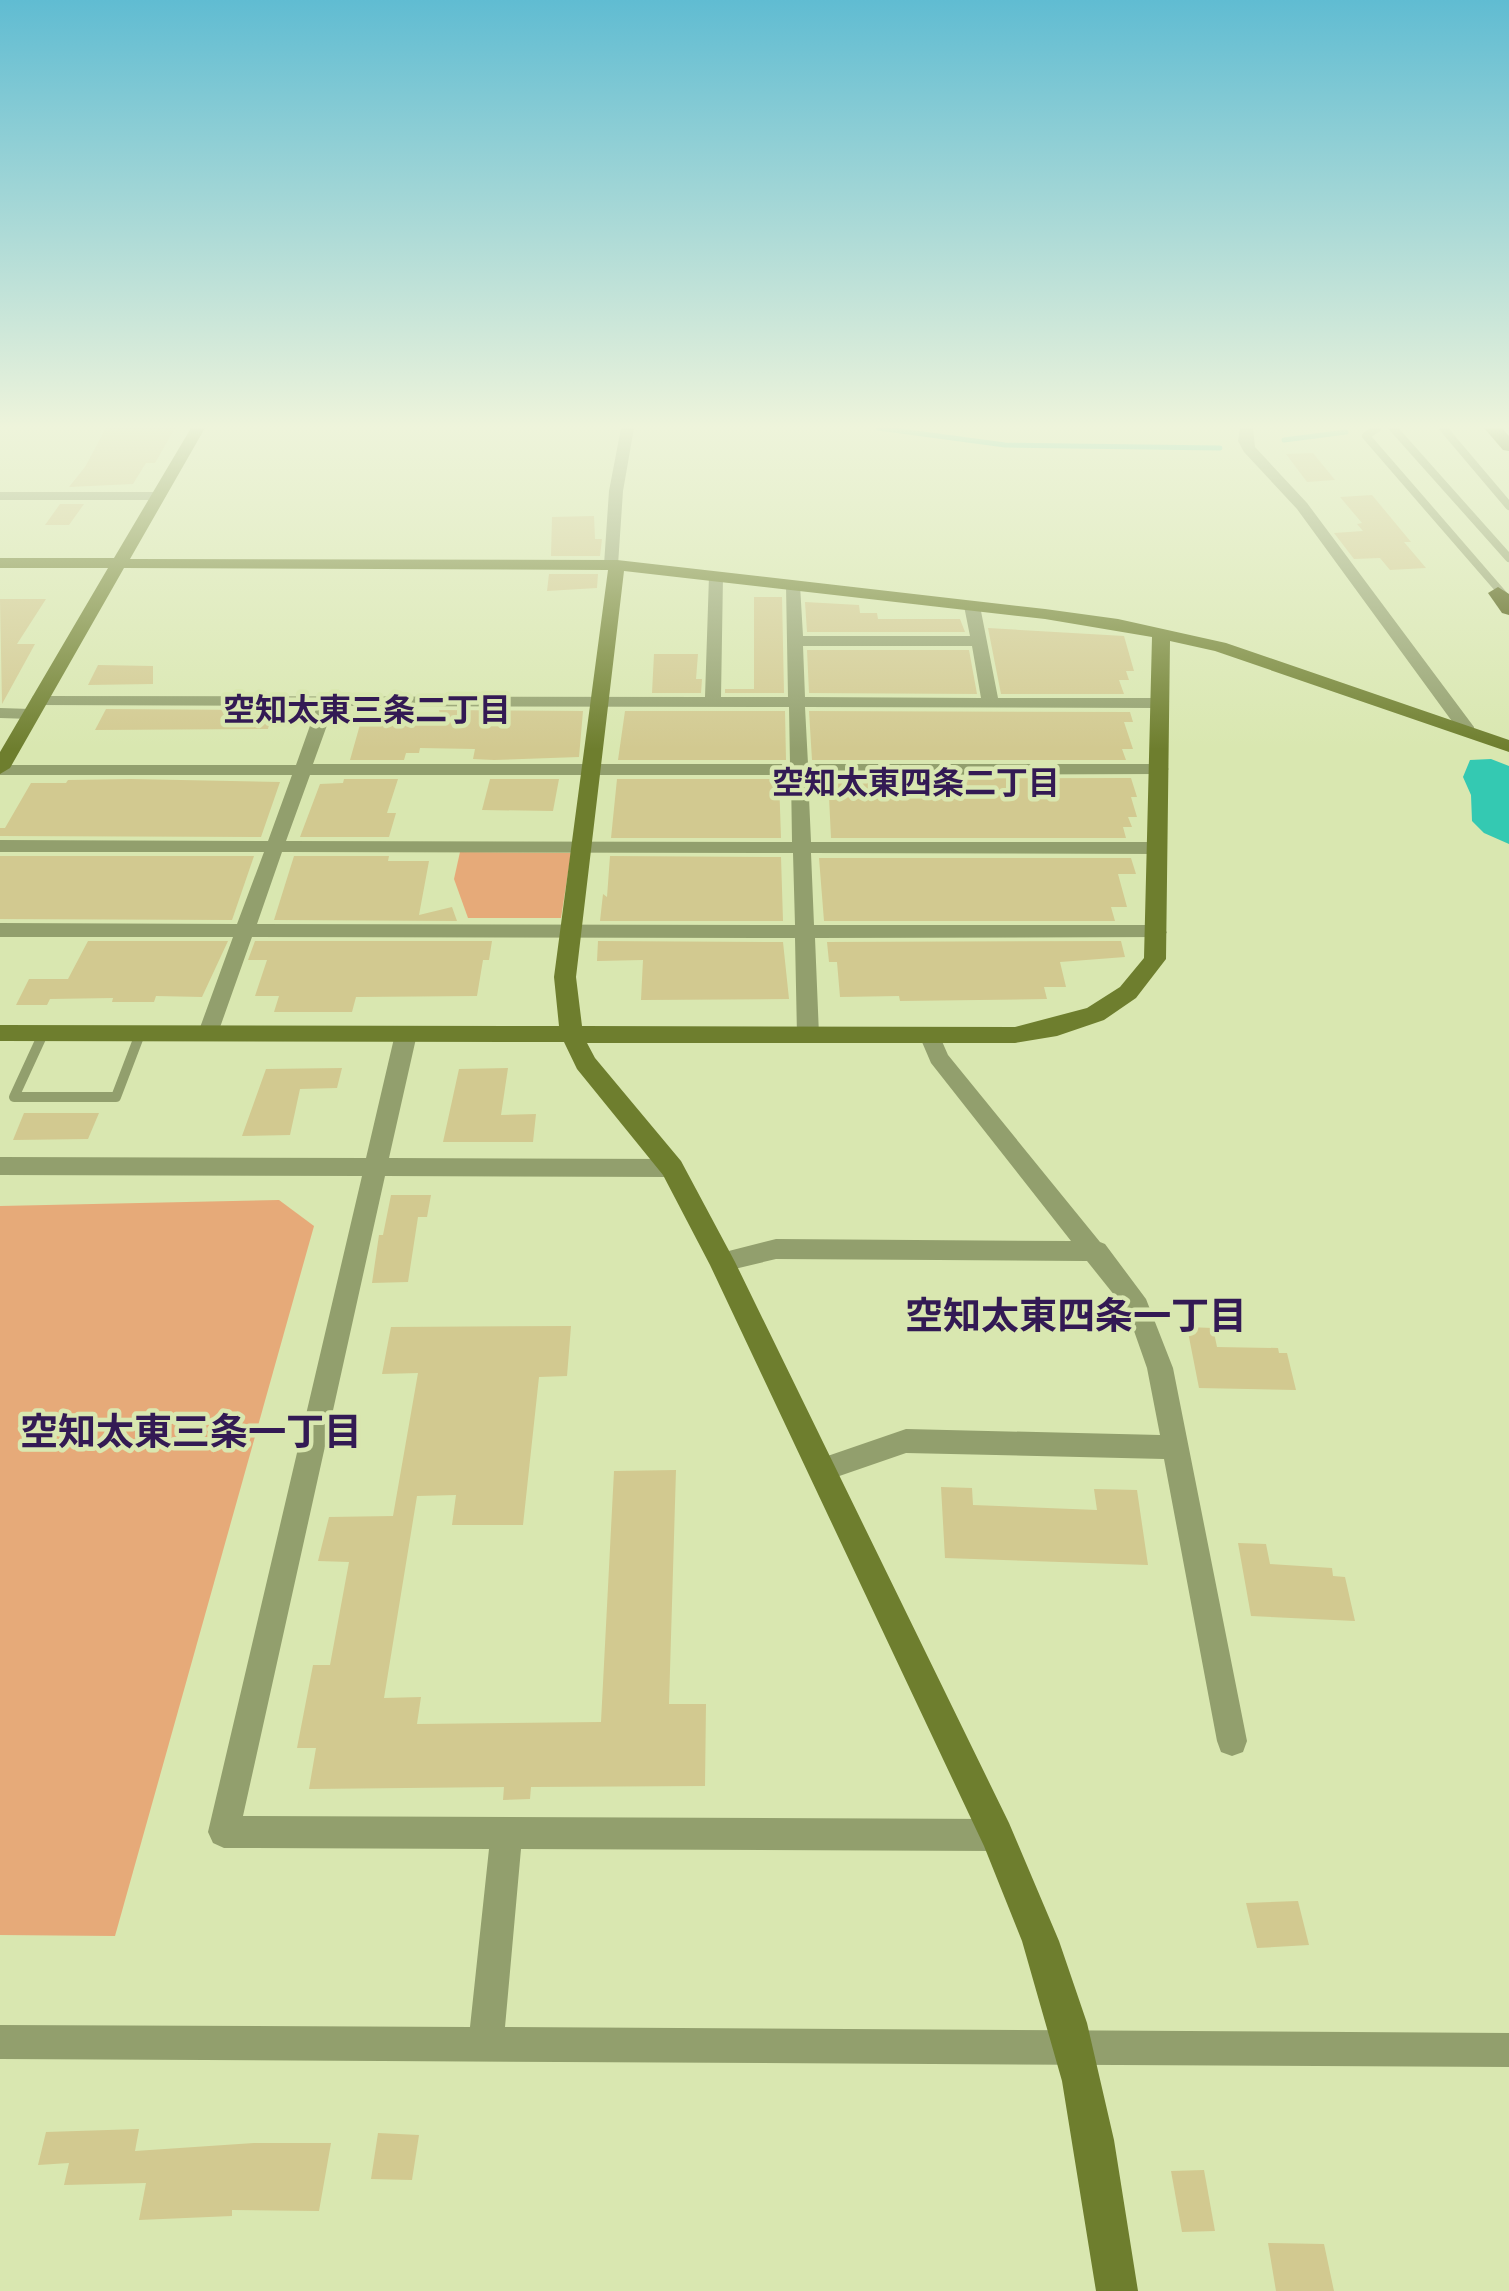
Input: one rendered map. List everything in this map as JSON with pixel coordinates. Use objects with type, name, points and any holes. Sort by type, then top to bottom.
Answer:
[{"type":"street","points":[[137,535],[0,768],[1160,769]]},
{"type":"street","points":[[615,535],[600,702],[565,977],[572,1035],[585,1064],[672,1168],[722,1262],[997,1835],[1034,1922],[1074,2048],[1104,2188],[1118,2291]]},
{"type":"street","points":[[1323,535],[1468,731]]},
{"type":"street","points":[[0,563],[614,565],[972,606],[1161,633],[1280,665],[1509,746]]},
{"type":"street","points":[[713,702],[716,576]]},
{"type":"street","points":[[793,585],[808,1035]]},
{"type":"street","points":[[972,606],[990,701]]},
{"type":"street","points":[[2,1037],[1015,1035],[1056,1030],[1095,1017],[1124,1000],[1155,959],[1161,633]]},
{"type":"street","points":[[796,641],[979,642]]},
{"type":"street","points":[[208,1034],[327,702]]},
{"type":"street","points":[[0,714],[35,707],[327,702],[1159,703]]},
{"type":"street","points":[[0,846],[1158,848]]},
{"type":"street","points":[[0,930],[1158,932]]},
{"type":"street","points":[[406,1034],[224,1832],[997,1835]]},
{"type":"street","points":[[930,1035],[939,1058],[1137,1306],[1160,1368],[1232,1741]]},
{"type":"street","points":[[0,1166],[378,1164],[672,1168]]},
{"type":"street","points":[[722,1262],[776,1250],[1096,1251]]},
{"type":"street","points":[[822,1470],[906,1441],[1175,1447]]},
{"type":"street","points":[[486,2044],[506,1834]]},
{"type":"street","points":[[0,2042],[1509,2050]]},
{"type":"lane","points":[[1449,535],[1505,601]]},
{"type":"lane","points":[[1488,535],[1509,558]]},
{"type":"lane","points":[[44,1034],[14,1098],[116,1098],[140,1034]]},
{"type":"shaded area","points":[[460,852],[571,853],[561,918],[468,918],[454,879]]},
{"type":"shaded area","points":[[279,1200],[314,1226],[115,1936],[0,1935],[0,1206]]},
{"type":"water","points":[[1491,759],[1509,766],[1509,844],[1484,833],[1472,821],[1471,795],[1463,777],[1470,760]]},
{"type":"building","points":[[552,535],[595,535],[595,539],[602,539],[600,556],[551,556]]},
{"type":"building","points":[[1335,535],[1405,535],[1411,542],[1404,542],[1426,568],[1390,570],[1380,558],[1354,559]]},
{"type":"building","points":[[549,574],[598,574],[597,588],[547,591]]},
{"type":"building","points":[[754,597],[782,597],[784,693],[725,693],[725,689],[754,689]]},
{"type":"building","points":[[0,599],[46,599],[17,644],[35,644],[2,704]]},
{"type":"building","points":[[805,602],[859,605],[860,613],[877,613],[878,619],[960,619],[965,632],[807,632]]},
{"type":"building","points":[[988,628],[1124,636],[1134,671],[1126,671],[1129,680],[1119,680],[1124,694],[1001,694]]},
{"type":"building","points":[[807,650],[969,650],[977,694],[809,693]]},
{"type":"building","points":[[654,654],[698,654],[696,679],[702,679],[701,693],[652,693]]},
{"type":"building","points":[[98,665],[153,666],[153,684],[88,685]]},
{"type":"building","points":[[106,709],[273,710],[268,729],[95,730]]},
{"type":"building","points":[[439,710],[583,711],[579,757],[473,759],[475,749],[420,748],[419,753],[406,753],[404,760],[350,760],[363,714],[440,714]]},
{"type":"building","points":[[625,711],[785,711],[786,760],[618,760]]},
{"type":"building","points":[[809,711],[1130,712],[1133,722],[1124,722],[1133,749],[1122,749],[1126,760],[812,760]]},
{"type":"building","points":[[1131,778],[1137,797],[1131,797],[1137,817],[1128,817],[1132,827],[1123,827],[1126,838],[831,838],[829,797],[816,797],[816,779]]},
{"type":"building","points":[[344,779],[398,779],[387,813],[396,813],[389,837],[300,837],[320,784],[343,783]]},
{"type":"building","points":[[490,779],[559,779],[553,811],[482,810]]},
{"type":"building","points":[[617,779],[779,779],[781,838],[611,838]]},
{"type":"building","points":[[280,782],[261,837],[0,836],[0,828],[5,828],[31,783]]},
{"type":"building","points":[[0,856],[254,856],[232,920],[0,919]]},
{"type":"building","points":[[294,856],[389,856],[388,861],[429,861],[419,915],[452,907],[457,921],[274,920]]},
{"type":"building","points":[[610,856],[781,857],[783,921],[600,921],[603,894],[607,897]]},
{"type":"building","points":[[819,858],[1131,858],[1136,874],[1118,874],[1127,907],[1111,907],[1115,921],[824,921]]},
{"type":"building","points":[[88,941],[228,941],[202,997],[156,996],[154,1002],[50,999],[47,1005],[16,1005],[29,979],[68,979]]},
{"type":"building","points":[[255,941],[492,941],[489,960],[483,960],[477,996],[356,997],[352,1012],[274,1012],[279,996],[255,996],[267,960],[248,960]]},
{"type":"building","points":[[598,941],[783,942],[789,999],[641,1000],[643,960],[597,961]]},
{"type":"building","points":[[1121,941],[1125,957],[1060,962],[1066,987],[1044,987],[1047,999],[900,1001],[899,996],[840,997],[837,962],[829,962],[827,942]]},
{"type":"building","points":[[342,1068],[337,1088],[300,1089],[290,1135],[242,1136],[266,1069]]},
{"type":"building","points":[[508,1068],[501,1115],[536,1114],[533,1142],[443,1142],[459,1069]]},
{"type":"building","points":[[24,1113],[99,1113],[88,1139],[13,1140]]},
{"type":"building","points":[[391,1195],[431,1195],[427,1217],[418,1217],[408,1282],[372,1283],[379,1235],[383,1235]]},
{"type":"building","points":[[571,1326],[567,1376],[539,1377],[523,1525],[452,1525],[456,1495],[417,1496],[384,1698],[421,1697],[417,1724],[601,1722],[614,1471],[676,1470],[669,1704],[706,1704],[705,1786],[531,1787],[530,1799],[503,1800],[504,1787],[309,1789],[316,1748],[297,1748],[313,1665],[330,1665],[349,1562],[318,1561],[329,1517],[393,1516],[418,1373],[382,1374],[391,1327]]},
{"type":"building","points":[[1187,1327],[1213,1328],[1217,1347],[1278,1348],[1279,1353],[1287,1353],[1296,1390],[1199,1388]]},
{"type":"building","points":[[941,1487],[972,1488],[973,1505],[1097,1510],[1094,1489],[1137,1490],[1148,1565],[945,1558]]},
{"type":"building","points":[[1238,1543],[1266,1544],[1270,1564],[1332,1568],[1333,1576],[1345,1577],[1355,1621],[1251,1616]]},
{"type":"building","points":[[1298,1901],[1309,1945],[1257,1948],[1246,1903]]},
{"type":"building","points":[[139,2129],[135,2151],[254,2143],[331,2143],[319,2211],[232,2210],[232,2216],[139,2220],[146,2183],[64,2185],[69,2163],[38,2165],[46,2132]]},
{"type":"building","points":[[378,2133],[419,2135],[412,2180],[371,2179]]},
{"type":"building","points":[[1204,2170],[1215,2231],[1182,2232],[1171,2171]]},
{"type":"building","points":[[1268,2243],[1324,2244],[1334,2291],[1276,2291]]},
{"type":"district","name":"空知太東三条二丁目","points":[[367,711]]},
{"type":"district","name":"空知太東四条二丁目","points":[[916,784]]},
{"type":"district","name":"空知太東四条一丁目","points":[[1076,1317]]},
{"type":"district","name":"空知太東三条一丁目","points":[[191,1433]]}]
